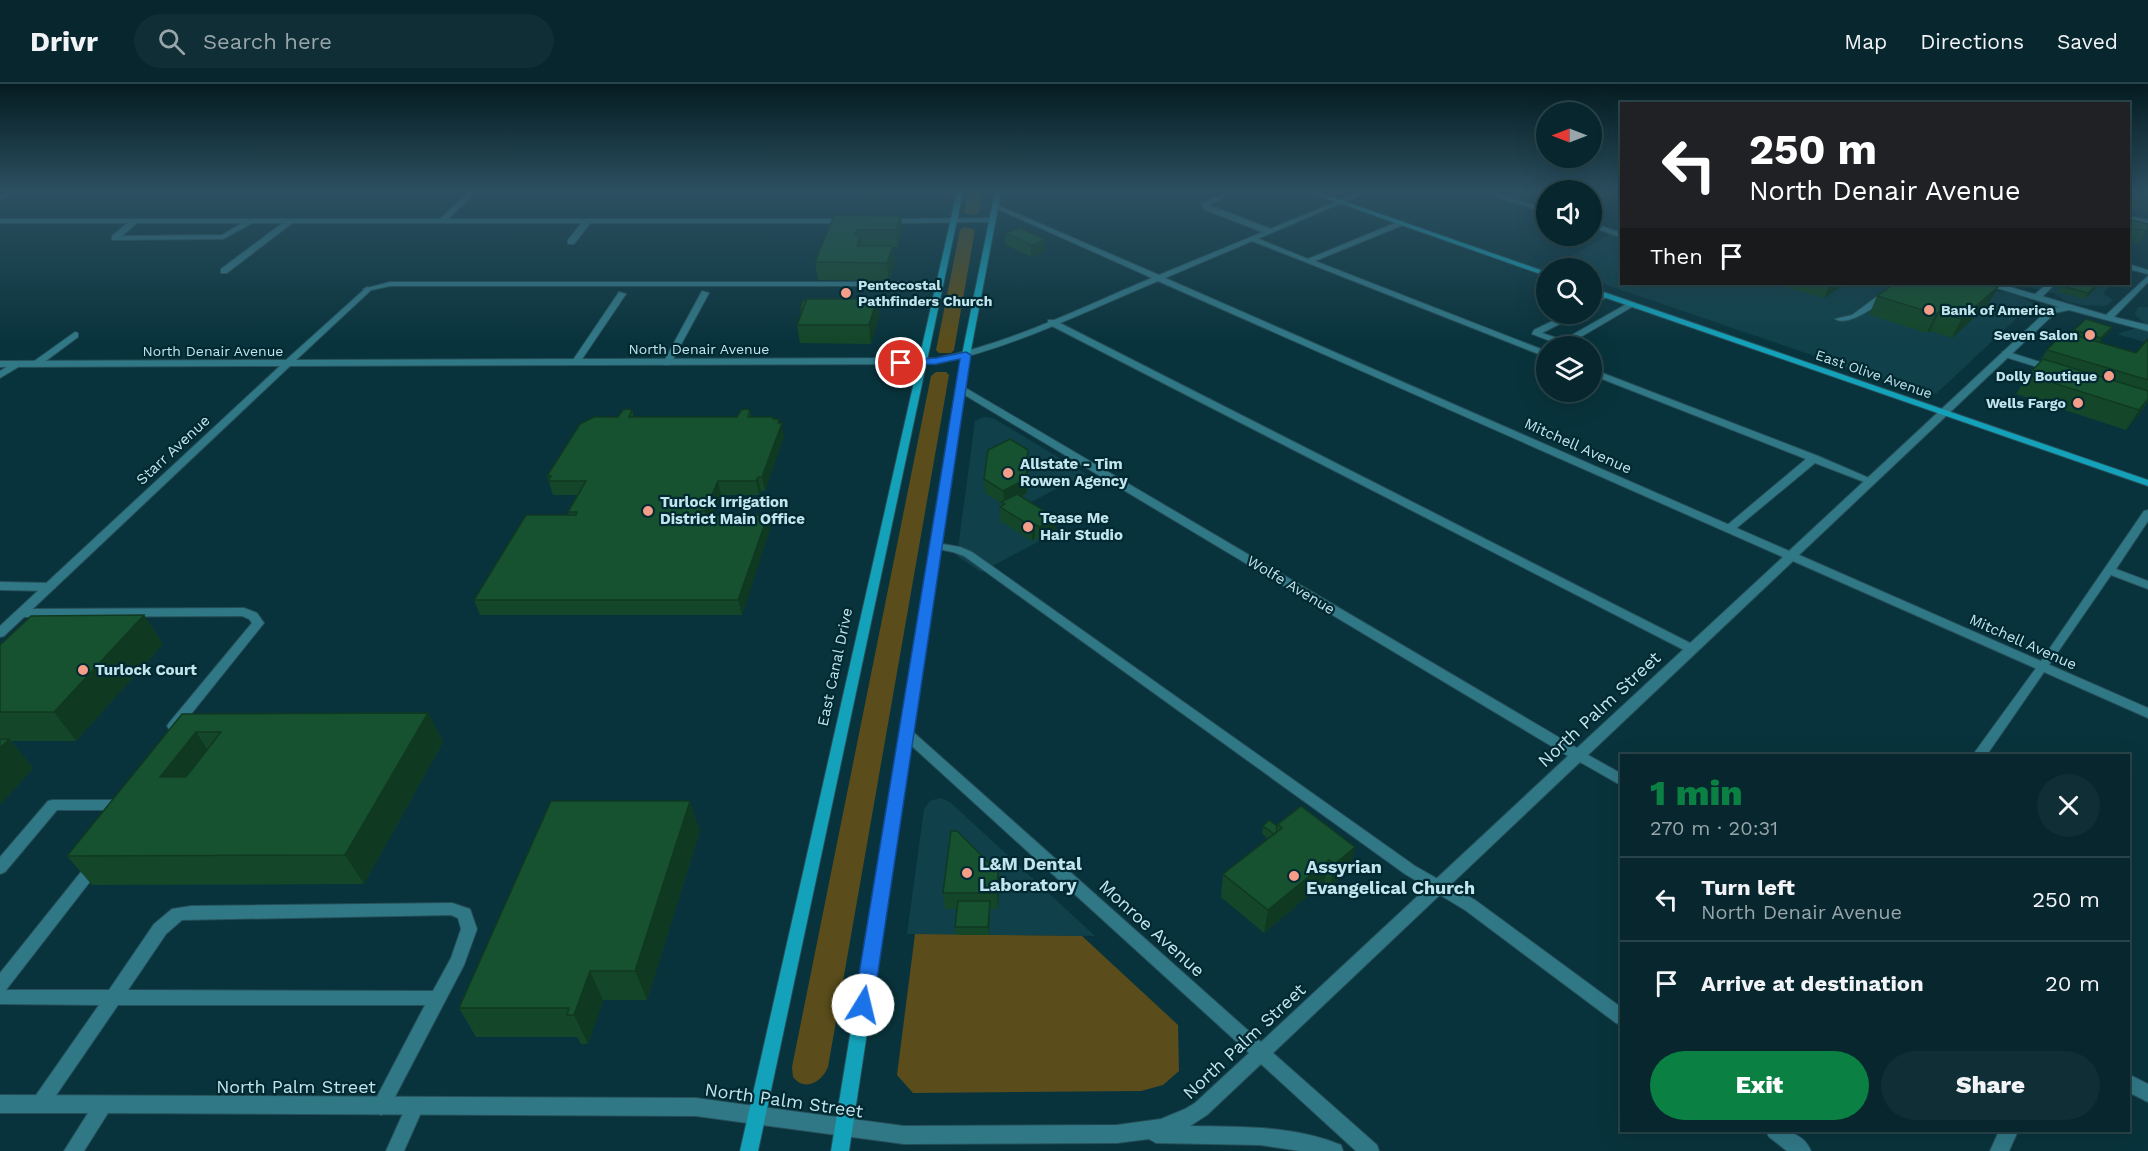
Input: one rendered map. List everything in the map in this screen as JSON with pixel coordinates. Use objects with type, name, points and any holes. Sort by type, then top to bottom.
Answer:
[{"type":"main road","name":"East Canal Drive","points":[[749,1151],[948,242]]},
{"type":"main road","points":[[840,1151],[966,355],[987,242]]},
{"type":"main road","points":[[1454,242],[1536,271]]},
{"type":"main road","name":"East Olive Avenue","points":[[1602,293],[2148,483]]},
{"type":"street","points":[[224,271],[263,242]]},
{"type":"street","name":"Mitchell Avenue","points":[[1078,242],[2148,713]]},
{"type":"street","name":"North Denair Avenue","points":[[0,364],[922,362],[966,355],[1244,242]]},
{"type":"street","points":[[1258,242],[1536,350]]},
{"type":"street","points":[[1308,261],[1355,242]]},
{"type":"street","points":[[2130,267],[2148,272]]},
{"type":"street","points":[[2109,317],[2148,278]]},
{"type":"street","name":"Starr Avenue","points":[[0,633],[367,289],[390,284],[939,284]]},
{"type":"street","points":[[1885,285],[1839,319],[1854,317],[1897,285]]},
{"type":"street","points":[[1997,285],[2038,296],[2069,308],[2148,328]]},
{"type":"street","points":[[2038,296],[2050,285]]},
{"type":"street","points":[[667,363],[705,293]]},
{"type":"street","points":[[575,363],[622,294]]},
{"type":"street","points":[[1602,298],[1607,295]]},
{"type":"street","points":[[1602,322],[1633,304]]},
{"type":"street","name":"North Palm Street","points":[[0,1104],[696,1107],[904,1135],[1139,1133],[1173,1125],[1193,1115],[1261,1053],[2052,311],[2069,308]]},
{"type":"street","points":[[1051,322],[1692,649]]},
{"type":"street","points":[[1553,324],[1536,334],[1564,343],[1598,324]]},
{"type":"street","points":[[36,364],[75,335]]},
{"type":"street","points":[[2005,354],[2063,373]]},
{"type":"street","points":[[0,375],[17,364]]},
{"type":"street","points":[[1602,376],[1871,481]]},
{"type":"street","name":"Wolfe Avenue","points":[[962,389],[1620,780]]},
{"type":"street","points":[[1729,529],[1814,458]]},
{"type":"street","points":[[1980,754],[2148,513]]},
{"type":"street","points":[[937,546],[956,549],[968,554],[1410,870],[1470,905],[1620,1016]]},
{"type":"street","points":[[2108,570],[2148,585]]},
{"type":"street","points":[[0,586],[50,587]]},
{"type":"street","points":[[21,613],[244,612],[253,616],[258,623],[168,732]]},
{"type":"street","name":"Monroe Avenue","points":[[907,734],[1370,1151]]},
{"type":"street","points":[[0,868],[53,805],[141,805]]},
{"type":"street","points":[[0,985],[106,850]]},
{"type":"street","points":[[40,1104],[160,929],[178,914],[452,909],[464,914],[469,929],[458,960],[381,1106]]},
{"type":"street","points":[[0,997],[438,998]]},
{"type":"street","points":[[2130,1083],[2148,1094]]},
{"type":"street","points":[[73,1151],[104,1104]]},
{"type":"street","points":[[395,1151],[415,1106]]},
{"type":"street","points":[[1776,1132],[1802,1151]]},
{"type":"street","points":[[1999,1151],[2008,1132]]},
{"type":"street","points":[[1139,1133],[1260,1136],[1300,1142],[1334,1151]]},
{"type":"shaded area","points":[[958,242],[973,242],[954,350],[951,353],[939,353],[936,350]]},
{"type":"shaded area","points":[[1602,242],[1620,242],[1620,285],[1960,285],[1983,291],[2005,292],[2020,296],[2032,303],[2036,311],[2033,315],[2020,315],[1937,393],[1929,395],[1602,283],[1602,258],[1567,258],[1589,246],[1602,246]]},
{"type":"shaded area","points":[[2022,285],[2111,285],[2103,293],[2113,300],[2108,305],[2102,306],[2081,305],[2066,301],[2055,294]]},
{"type":"shaded area","points":[[2139,307],[2148,307],[2148,343],[2117,334],[2147,325],[2136,316],[2135,313]]},
{"type":"shaded area","points":[[936,372],[946,372],[949,375],[828,1067],[817,1081],[803,1084],[793,1077],[792,1067],[931,376]]},
{"type":"shaded area","points":[[984,417],[993,418],[1086,474],[1021,507],[1059,531],[981,572],[957,556],[975,421]]},
{"type":"shaded area","points":[[940,798],[950,802],[1095,936],[907,934],[924,809],[930,801]]},
{"type":"shaded area","points":[[915,934],[1082,936],[1178,1025],[1179,1071],[1163,1085],[1141,1091],[913,1093],[897,1075]]},
{"type":"building","points":[[823,242],[858,242],[857,246],[893,246],[887,263],[815,262]]},
{"type":"building","points":[[1024,242],[1041,242],[1031,245]]},
{"type":"building","points":[[1893,285],[1989,285],[1998,287],[1961,319],[1877,296]]},
{"type":"building","points":[[2063,285],[2097,285],[2088,293]]},
{"type":"building","points":[[807,299],[877,299],[869,325],[797,325]]},
{"type":"building","points":[[803,300],[806,300],[803,309],[800,309]]},
{"type":"building","points":[[2086,319],[2112,327],[2101,338],[2074,330]]},
{"type":"building","points":[[2064,332],[2136,353],[2148,339],[2148,380],[2047,350]]},
{"type":"building","points":[[2043,359],[2148,391],[2148,399],[2139,410],[2028,375]]},
{"type":"building","name":"Turlock Irrigation District Main Office","points":[[746,409],[750,410],[748,417],[773,417],[773,419],[779,419],[778,423],[782,423],[762,477],[758,477],[756,481],[718,481],[705,511],[697,511],[695,515],[768,515],[738,600],[474,600],[526,515],[576,515],[577,512],[568,512],[586,481],[548,481],[551,476],[547,476],[580,424],[594,417],[618,417],[623,410],[632,410],[629,417],[737,417],[741,410]]},
{"type":"building","name":"Allstate - Tim Rowen Agency","points":[[1010,439],[1028,450],[1026,479],[1003,491],[984,479],[988,450]]},
{"type":"building","points":[[1017,494],[1056,518],[1039,527],[1035,524],[1031,526],[1000,507],[1005,504],[1001,502]]},
{"type":"building","points":[[144,615],[54,712],[0,712],[0,645],[31,616]]},
{"type":"building","points":[[428,713],[345,855],[67,856],[182,714]],"holes":[[[196,732],[221,732],[186,777],[160,777]]]},
{"type":"building","points":[[0,739],[9,739],[0,748]]},
{"type":"building","points":[[551,801],[690,801],[635,971],[590,971],[574,1015],[567,1015],[569,1008],[459,1008]]},
{"type":"building","points":[[1301,806],[1355,847],[1335,864],[1329,860],[1268,910],[1223,874],[1282,828],[1278,824]]},
{"type":"building","points":[[1269,820],[1277,826],[1274,834],[1263,826]]},
{"type":"building","name":"L&M Dental Laboratory","points":[[951,831],[957,831],[998,872],[997,893],[943,893]]},
{"type":"building","points":[[958,901],[990,901],[988,927],[955,927]]},
{"type":"place","name":"Pentecostal Pathfinders Church","points":[[846,293]]},
{"type":"place","name":"Bank of America","points":[[1929,310]]},
{"type":"place","name":"Seven Salon","points":[[2090,335]]},
{"type":"place","name":"Dolly Boutique","points":[[2109,376]]},
{"type":"place","name":"Wells Fargo","points":[[2078,403]]},
{"type":"place","name":"Allstate - Tim Rowen Agency","points":[[1008,473]]},
{"type":"place","name":"Turlock Irrigation District Main Office","points":[[648,511]]},
{"type":"place","name":"Tease Me Hair Studio","points":[[1028,527]]},
{"type":"place","name":"Turlock Court","points":[[83,670]]},
{"type":"place","name":"L&M Dental Laboratory","points":[[967,873]]},
{"type":"place","name":"Assyrian Evangelical Church","points":[[1294,876]]},
{"type":"route","points":[[863,1005],[966,355],[936,361],[901,363]]}]
